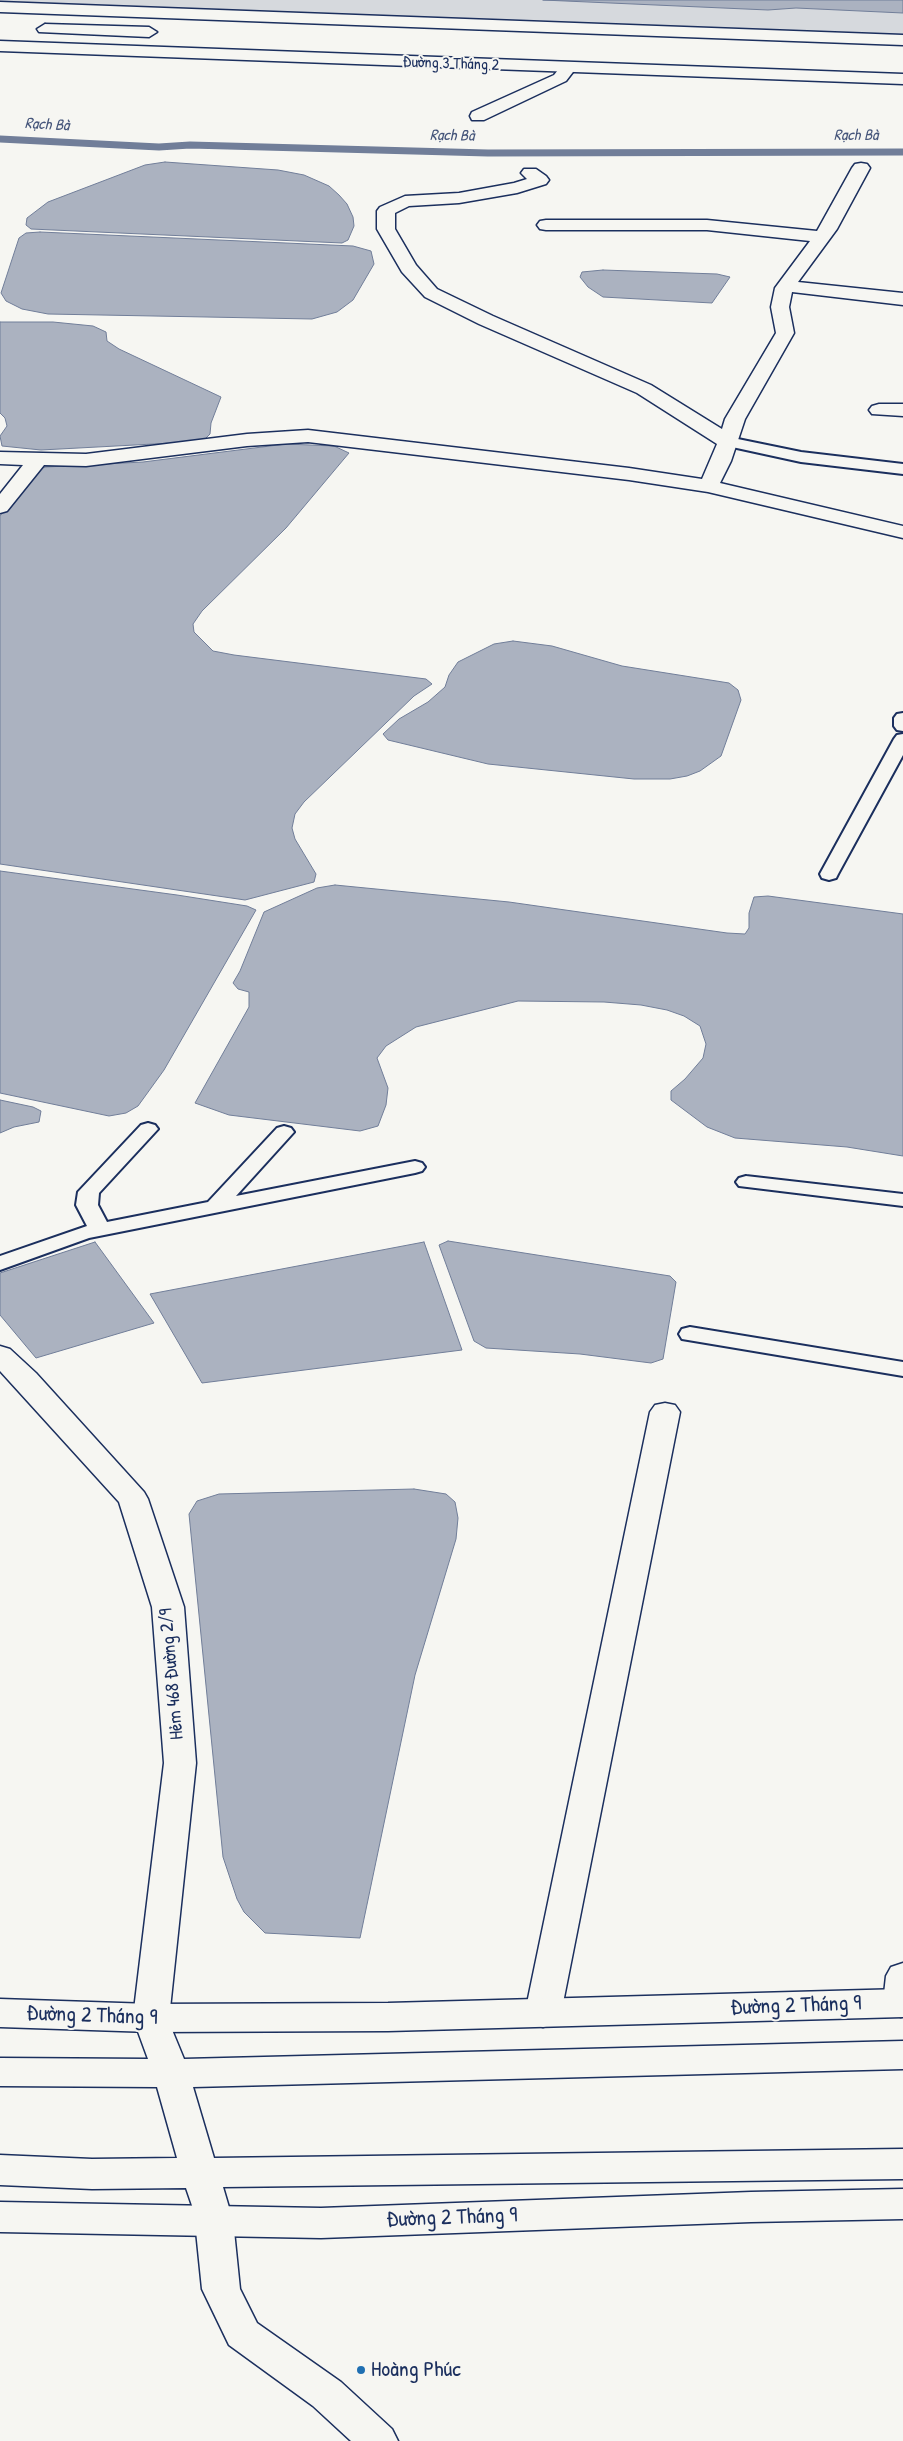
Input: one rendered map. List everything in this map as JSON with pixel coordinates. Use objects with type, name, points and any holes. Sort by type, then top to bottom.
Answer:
[{"type":"main road","points":[[0,7],[903,40]]},
{"type":"main road","points":[[30,28],[169,33]]},
{"type":"main road","name":"Đường 3 Tháng 2","points":[[2,46],[903,80]]},
{"type":"main road","name":"Đường 3 Tháng 2","points":[[2,46],[903,70]]},
{"type":"main road","points":[[478,116],[560,78],[568,68]]},
{"type":"main road","points":[[708,486],[736,419],[785,333],[780,307],[786,286],[822,237],[861,168]]},
{"type":"main road","points":[[530,173],[540,180],[517,188],[459,198],[405,201],[386,211],[386,229],[408,268],[431,293],[486,320],[644,389],[728,442]]},
{"type":"main road","points":[[546,225],[707,225],[822,237]]},
{"type":"main road","points":[[786,286],[903,300]]},
{"type":"main road","points":[[879,410],[903,410]]},
{"type":"main road","points":[[0,458],[86,460],[247,440],[308,436],[629,474],[708,486],[903,532]]},
{"type":"main road","points":[[0,506],[38,459]]},
{"type":"main road","name":"Hẻm 468 Đường 2/9","points":[[0,1354],[26,1380],[133,1499],[168,1607],[180,1763],[151,2018]]},
{"type":"main road","points":[[543,2013],[665,1412]]},
{"type":"main road","name":"Đường 2 Tháng 9","points":[[0,2013],[151,2018],[388,2017],[543,2013],[902,1994]]},
{"type":"main road","points":[[151,2018],[171,2073],[214,2221],[221,2290],[243,2334],[327,2394],[378,2441]]},
{"type":"main road","points":[[0,2072],[171,2073],[903,2055]]},
{"type":"main road","points":[[0,2170],[92,2174],[903,2164]]},
{"type":"main road","name":"Đường 2 Tháng 9","points":[[0,2217],[321,2222],[751,2206],[903,2204]]},
{"type":"lane","points":[[728,442],[801,457],[903,469]]},
{"type":"lane","points":[[903,718],[903,726]]},
{"type":"lane","points":[[828,874],[903,739]]},
{"type":"lane","points":[[100,1230],[87,1205],[89,1192],[148,1130]]},
{"type":"lane","points":[[213,1208],[284,1132]]},
{"type":"lane","points":[[0,1263],[84,1233],[415,1167]]},
{"type":"lane","points":[[746,1182],[903,1200]]},
{"type":"lane","points":[[690,1334],[903,1369]]},
{"type":"shaded area","points":[[0,0],[903,0],[903,36],[0,4]]},
{"type":"shaded area","points":[[543,0],[903,0],[903,13],[796,8],[768,10]]},
{"type":"shaded area","points":[[165,162],[278,170],[304,175],[329,186],[339,195],[347,204],[353,217],[354,226],[348,240],[342,243],[31,229],[26,225],[27,218],[48,202],[145,165]]},
{"type":"shaded area","points":[[40,232],[353,246],[371,251],[374,264],[353,300],[337,312],[312,319],[48,314],[22,309],[6,301],[1,293],[19,238],[26,233]]},
{"type":"shaded area","points":[[603,270],[717,274],[730,277],[712,303],[603,297],[588,287],[580,277],[582,272]]},
{"type":"shaded area","points":[[0,322],[53,322],[93,326],[106,332],[107,341],[119,349],[221,397],[211,423],[210,434],[204,440],[191,442],[41,450],[2,446],[0,436],[7,426],[5,418],[0,413]]},
{"type":"shaded area","points":[[286,444],[334,446],[349,453],[286,528],[202,611],[193,624],[194,632],[213,651],[426,679],[432,684],[414,696],[304,802],[295,814],[292,828],[295,839],[316,874],[314,882],[245,900],[0,864],[0,516],[14,495],[35,470],[46,467],[143,462]]},
{"type":"shaded area","points":[[513,641],[552,646],[622,666],[729,683],[738,690],[741,700],[721,756],[700,771],[687,776],[670,779],[634,779],[488,764],[388,740],[383,734],[399,719],[428,702],[445,687],[449,675],[458,662],[494,644]]},
{"type":"shaded area","points":[[0,871],[177,895],[247,906],[256,910],[164,1070],[138,1106],[126,1113],[109,1116],[0,1093]]},
{"type":"shaded area","points":[[335,885],[509,902],[745,934],[749,928],[749,913],[754,897],[768,896],[903,914],[903,1156],[847,1147],[735,1138],[707,1127],[671,1100],[671,1091],[685,1079],[703,1058],[706,1044],[700,1026],[684,1016],[667,1010],[641,1005],[604,1002],[518,1001],[416,1027],[386,1046],[377,1058],[388,1088],[386,1105],[378,1126],[360,1131],[229,1115],[195,1103],[249,1007],[249,992],[238,989],[233,983],[240,971],[264,912],[317,888]]},
{"type":"shaded area","points":[[0,1100],[33,1107],[41,1111],[39,1122],[14,1127],[0,1133]]},
{"type":"shaded area","points":[[448,1241],[670,1276],[676,1282],[663,1359],[651,1363],[580,1354],[486,1348],[474,1341],[439,1245]]},
{"type":"shaded area","points":[[95,1242],[154,1323],[36,1358],[0,1315],[0,1273]]},
{"type":"shaded area","points":[[424,1242],[462,1350],[202,1383],[150,1294]]},
{"type":"shaded area","points":[[414,1489],[446,1494],[455,1502],[458,1518],[456,1539],[415,1675],[360,1938],[265,1933],[244,1912],[237,1899],[223,1857],[189,1514],[197,1501],[219,1494]]},
{"type":"waterway","name":"Rạch Bà","points":[[0,139],[159,147],[190,145],[488,153],[903,152]]},
{"type":"place","name":"Hoàng Phúc","points":[[361,2370]]}]
